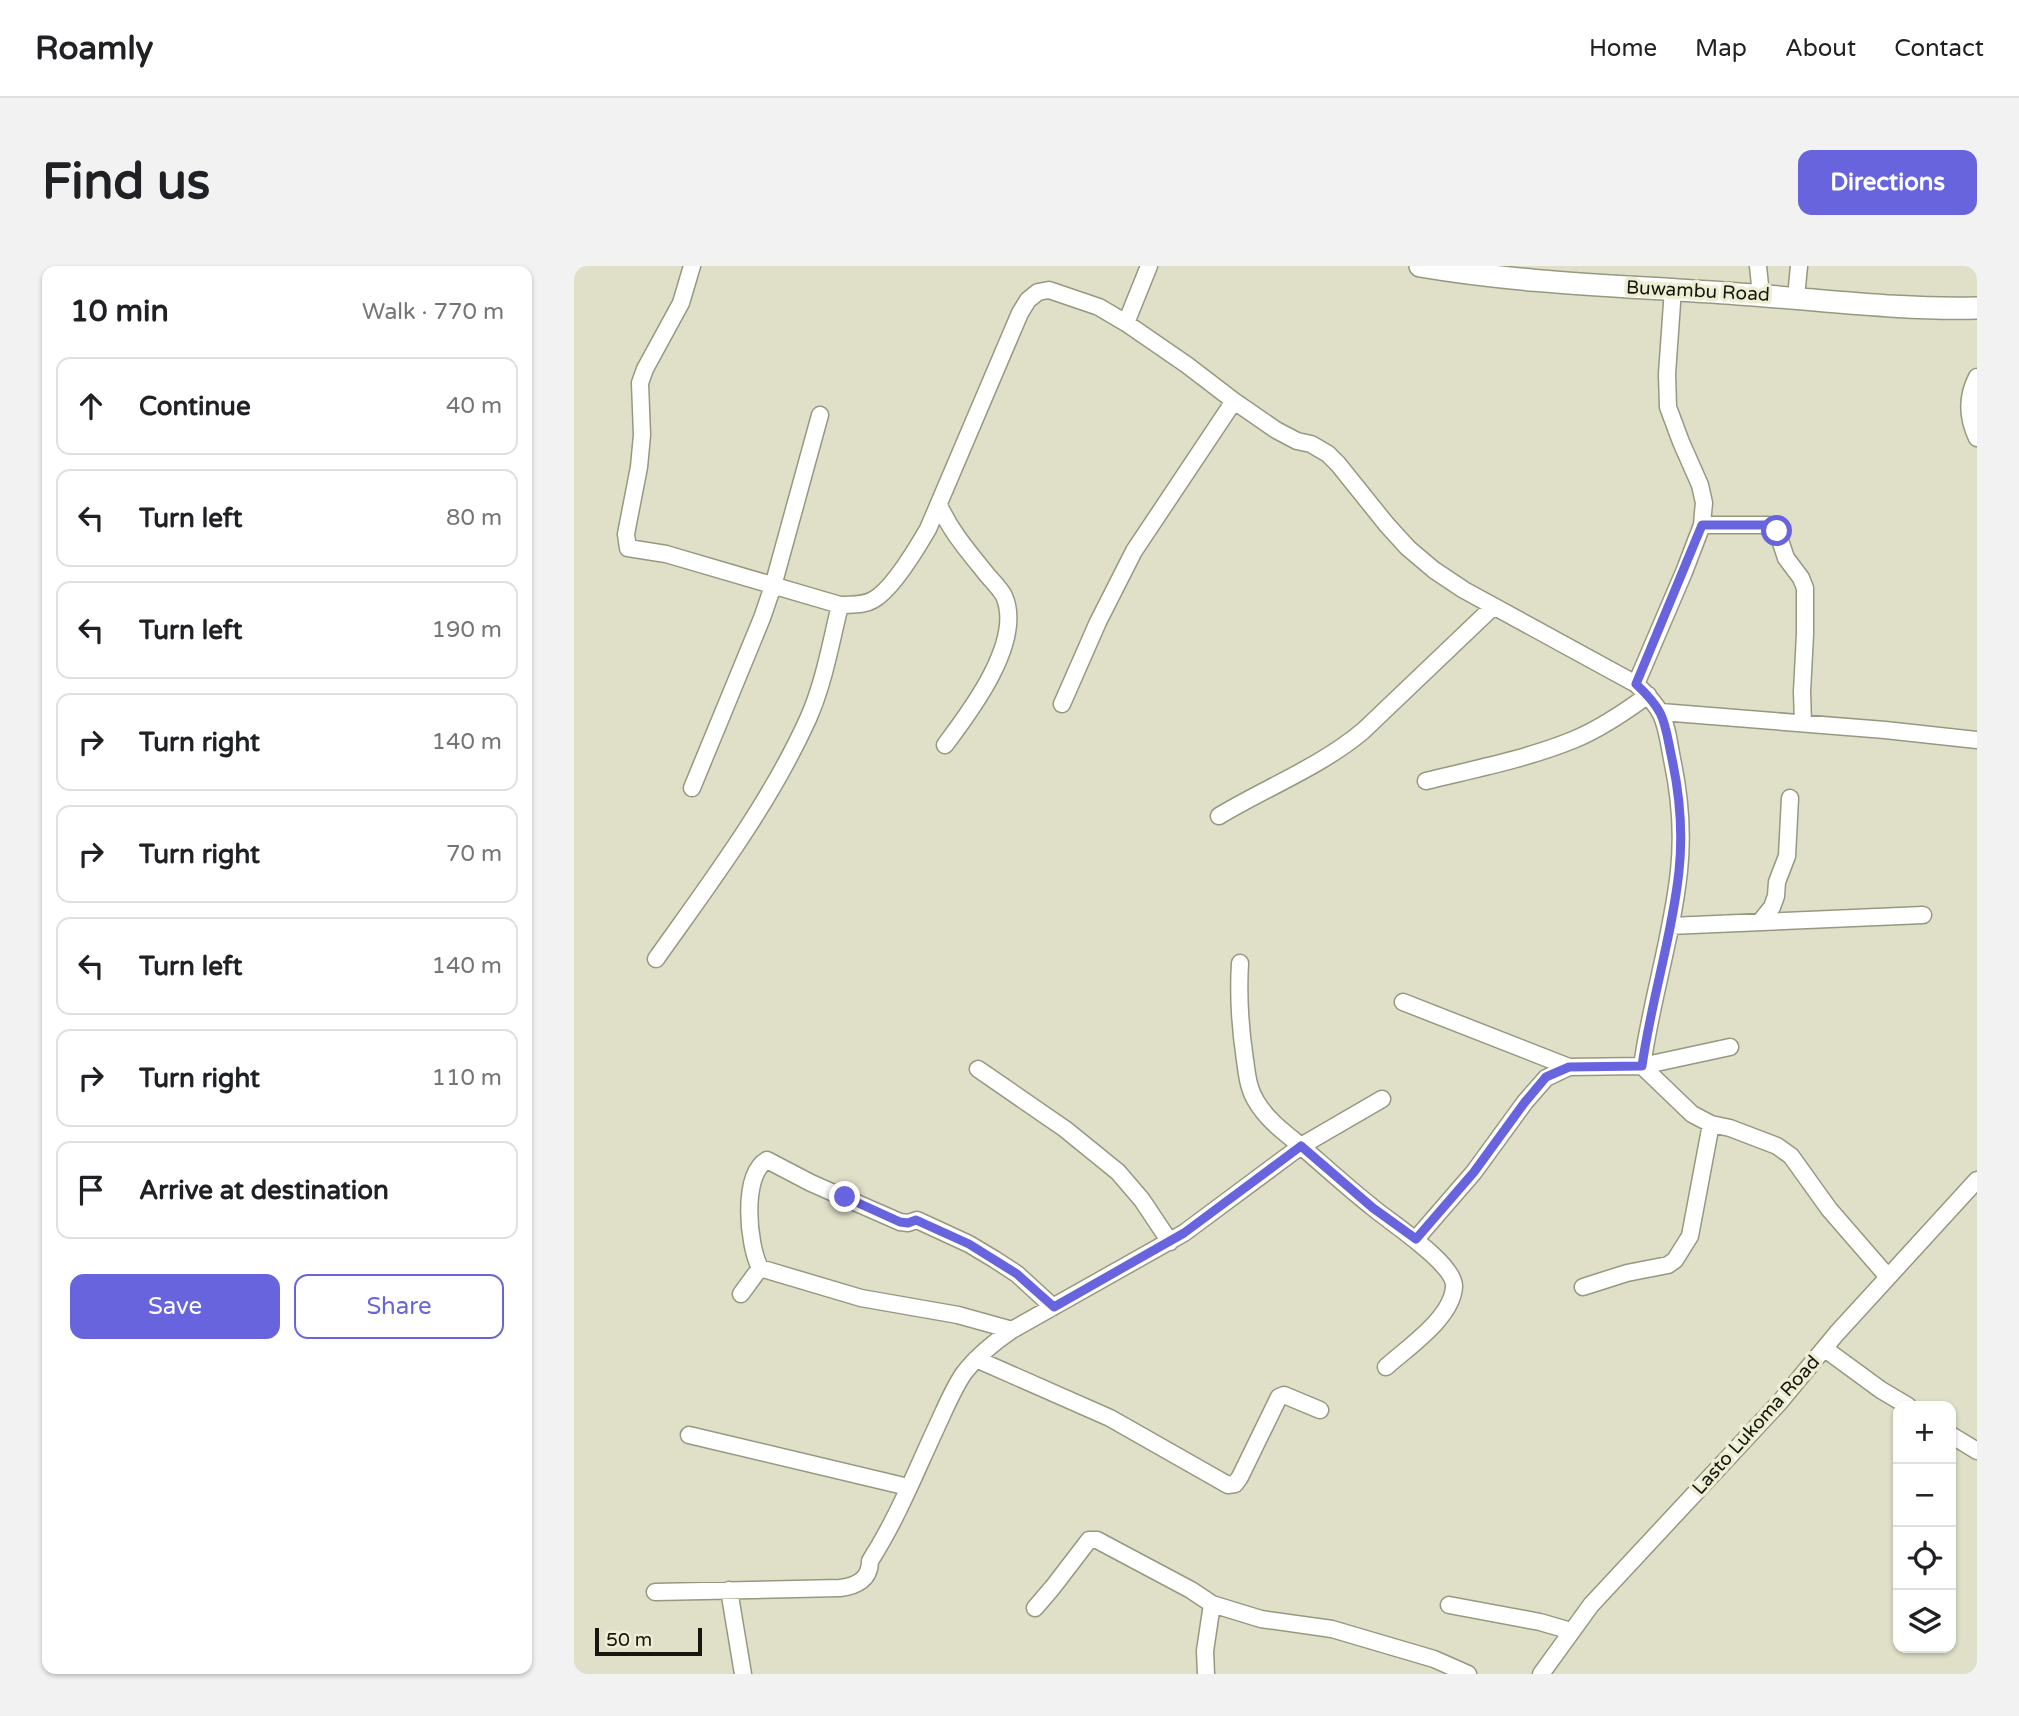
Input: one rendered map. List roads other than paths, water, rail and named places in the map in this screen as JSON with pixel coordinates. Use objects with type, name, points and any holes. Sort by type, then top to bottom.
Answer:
[{"type":"street","points":[[692,266],[681,303],[640,383],[642,435],[639,467],[626,534],[628,548],[666,554],[840,605],[863,604],[875,600],[911,559],[939,505],[1020,313],[1028,300],[1038,292],[1049,290],[1099,307],[1187,365],[1276,430],[1328,454],[1387,524],[1434,570],[1493,607],[1642,690],[1661,712],[1667,730],[1681,824],[1679,869],[1670,926],[1642,1066]]},
{"type":"street","points":[[1126,323],[1149,266]]},
{"type":"street","points":[[1758,266],[1761,295]]},
{"type":"street","points":[[1796,297],[1799,266]]},
{"type":"street","name":"Buwambu Road","points":[[1426,267],[1594,286],[1796,297],[1877,305],[1977,308]]},
{"type":"street","points":[[1426,781],[1535,754],[1576,739],[1626,711],[1642,690],[1702,525],[1704,503],[1700,485],[1668,407],[1667,374],[1673,289]]},
{"type":"street","points":[[1977,377],[1968,406],[1977,438]]},
{"type":"street","points":[[1062,704],[1098,622],[1134,551],[1234,401]]},
{"type":"street","points":[[692,788],[773,586],[820,415]]},
{"type":"street","points":[[939,505],[946,521],[1004,596],[1008,612],[1003,645],[990,680],[945,745]]},
{"type":"street","points":[[1702,525],[1769,525],[1777,531],[1786,558],[1801,578],[1805,588],[1803,723]]},
{"type":"street","points":[[656,960],[747,826],[796,741],[816,696],[840,605]]},
{"type":"street","points":[[1219,816],[1305,771],[1344,747],[1493,607]]},
{"type":"street","points":[[1661,712],[1977,740]]},
{"type":"street","points":[[1760,922],[1772,907],[1777,882],[1787,856],[1790,799]]},
{"type":"street","points":[[1670,926],[1923,915]]},
{"type":"street","points":[[1240,963],[1238,992],[1241,1030],[1249,1086],[1255,1100],[1274,1124],[1373,1208],[1416,1239],[1451,1275],[1453,1290],[1443,1315],[1386,1367]]},
{"type":"street","points":[[1403,1002],[1569,1067],[1642,1066],[1730,1047]]},
{"type":"street","points":[[1642,1066],[1692,1114],[1711,1124],[1730,1128],[1777,1146],[1791,1156],[1829,1209],[1888,1277]]},
{"type":"street","points":[[1416,1239],[1474,1172],[1546,1077],[1569,1067]]},
{"type":"street","points":[[978,1069],[1066,1129],[1118,1172],[1142,1200],[1170,1241]]},
{"type":"street","points":[[655,1592],[840,1588],[860,1583],[867,1574],[870,1561],[963,1375],[992,1344],[1195,1226],[1301,1146],[1382,1099]]},
{"type":"street","points":[[1583,1287],[1626,1273],[1668,1265],[1675,1260],[1690,1236],[1711,1124]]},
{"type":"street","points":[[1012,1330],[958,1315],[834,1292],[760,1268],[751,1237],[749,1208],[754,1181],[761,1164],[767,1160],[900,1222],[916,1220],[969,1244],[1017,1274],[1054,1307]]},
{"type":"street","name":"Lasto Lukoma Road","points":[[1541,1674],[1591,1605],[1779,1403],[1888,1277],[1977,1180]]},
{"type":"street","points":[[741,1294],[760,1268]]},
{"type":"street","points":[[1825,1349],[1900,1401]]},
{"type":"street","points":[[976,1359],[1110,1418],[1228,1485],[1240,1478],[1279,1397],[1284,1395],[1320,1410]]},
{"type":"street","points":[[689,1435],[908,1487]]},
{"type":"street","points":[[1956,1437],[1977,1451]]},
{"type":"street","points":[[1035,1608],[1089,1539],[1103,1542],[1212,1604],[1261,1619],[1332,1629],[1434,1659],[1468,1674]]},
{"type":"street","points":[[730,1590],[743,1674]]},
{"type":"street","points":[[1206,1674],[1205,1651],[1212,1604]]},
{"type":"street","points":[[1448,1605],[1540,1622],[1571,1631]]}]
